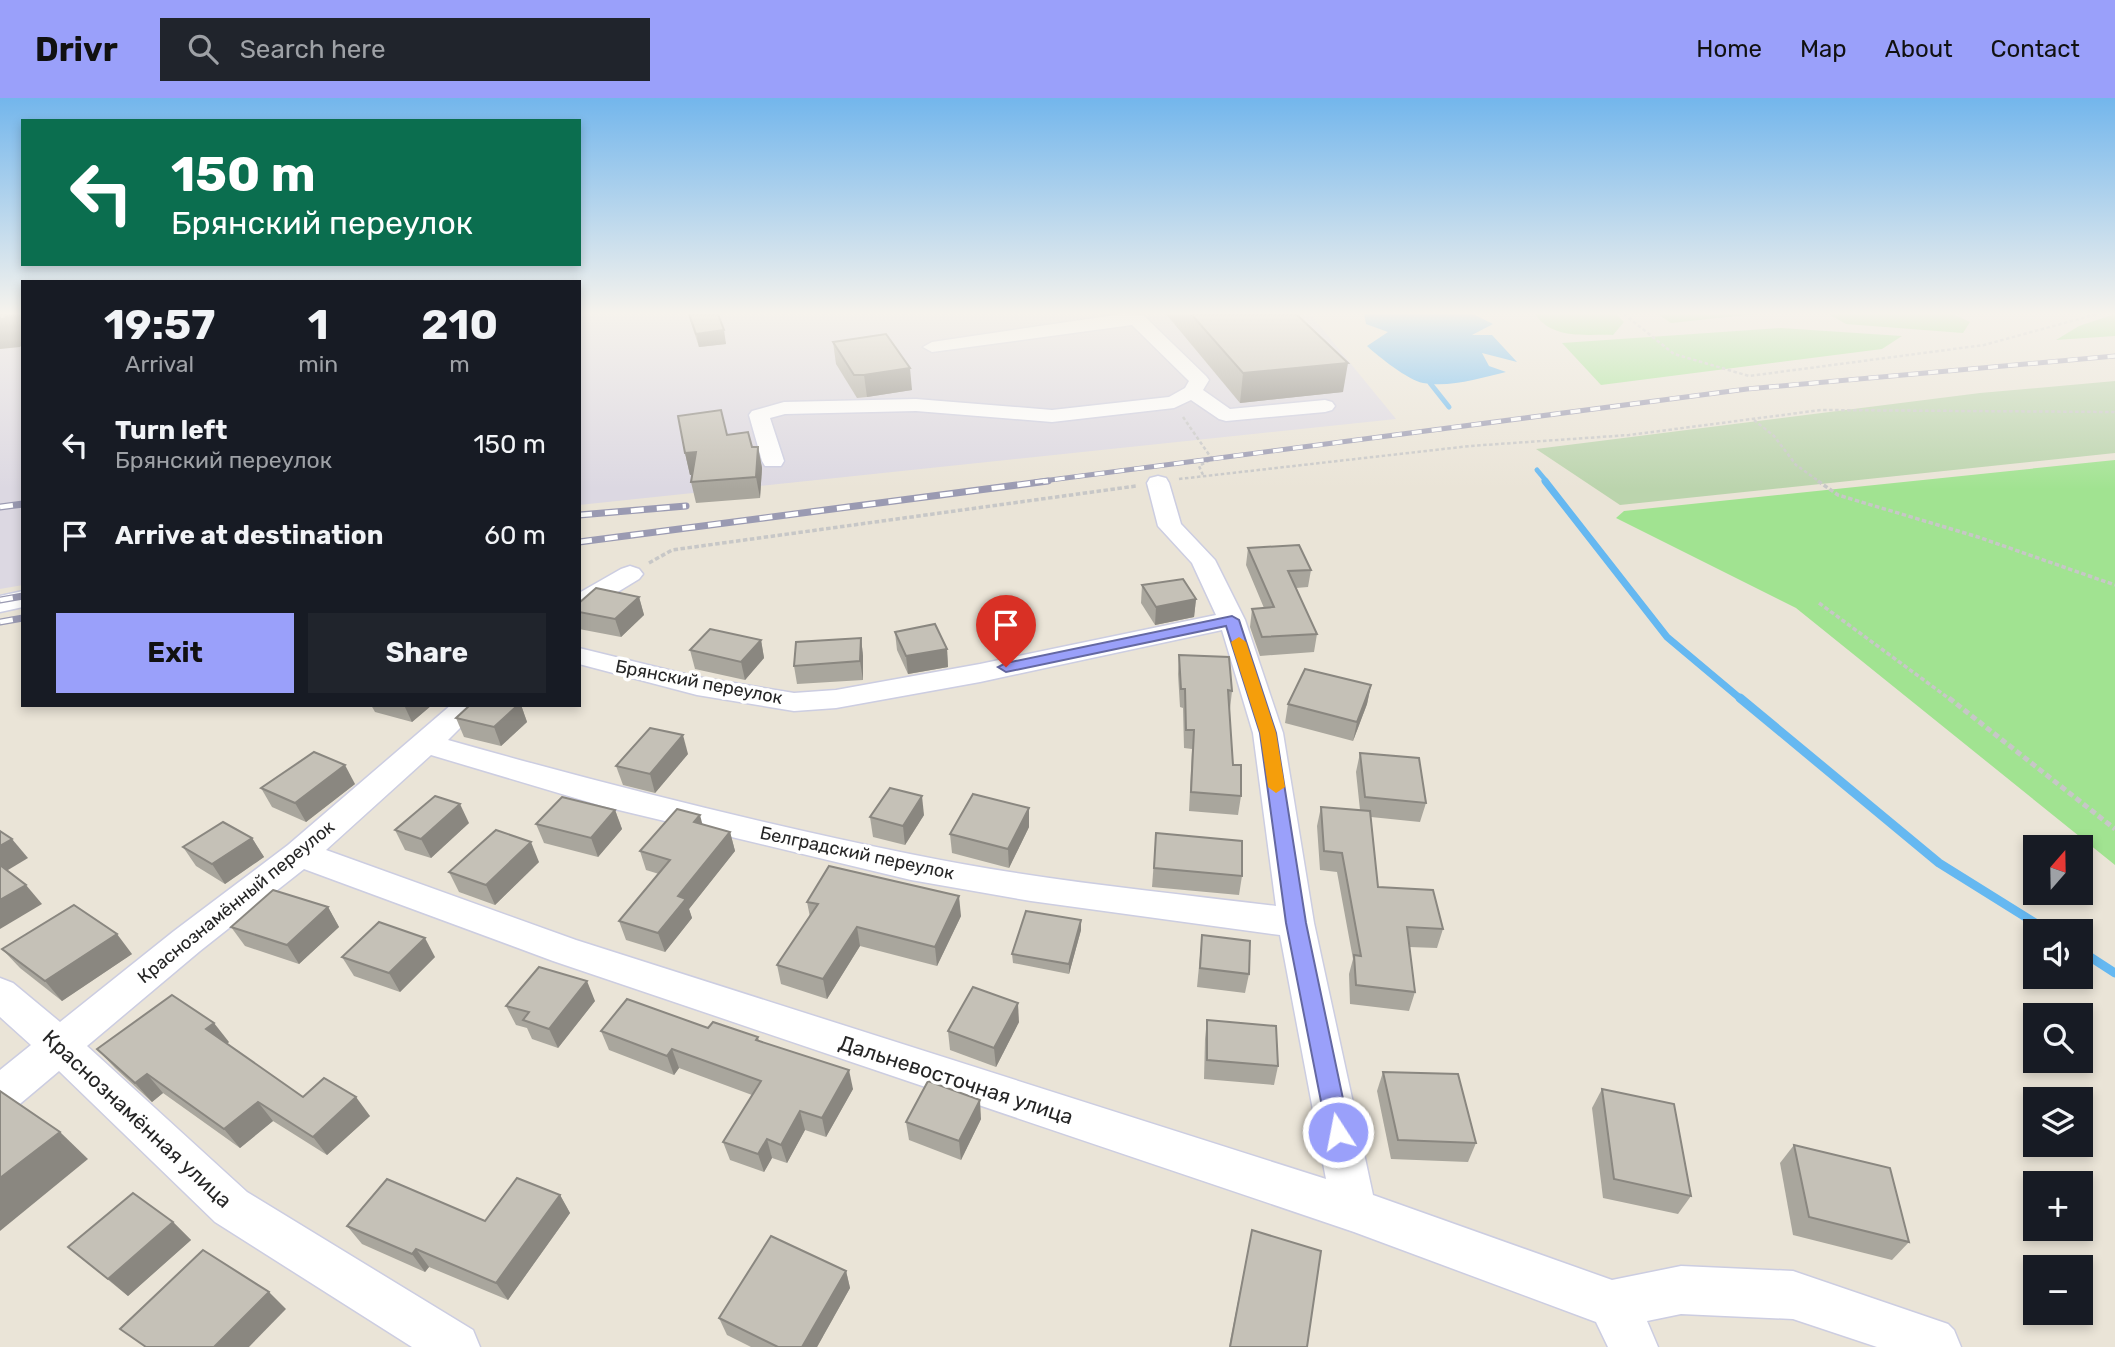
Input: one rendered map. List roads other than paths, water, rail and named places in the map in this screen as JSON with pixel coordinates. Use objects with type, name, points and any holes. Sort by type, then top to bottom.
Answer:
[{"type":"street","points":[[773,461],[759,415],[784,408],[916,405],[1052,416],[1174,402],[1192,393],[1199,380],[1191,372]]},
{"type":"street","points":[[1192,393],[1226,415],[1325,406]]},
{"type":"street","points":[[1158,483],[1170,526],[1203,560],[1232,620],[1268,733],[1296,923],[1354,1210]]},
{"type":"street","points":[[581,603],[630,574]]},
{"type":"street","points":[[0,604],[21,599]]},
{"type":"street","name":"Брянский переулок","points":[[581,656],[710,688],[794,702],[835,699],[1232,620]]},
{"type":"street","name":"Краснознамённый переулок","points":[[0,1094],[187,941],[300,854],[466,707]]},
{"type":"street","name":"Белградский переулок","points":[[426,744],[602,795],[911,867],[1031,888],[1296,923]]},
{"type":"street","name":"Дальневосточная улица","points":[[300,854],[566,951],[1354,1210],[1612,1304]]},
{"type":"street","name":"Краснознамённая улица","points":[[0,995],[60,1046],[231,1207],[456,1347]]},
{"type":"street","points":[[1634,1347],[1612,1304],[1681,1290],[1793,1295],[1931,1341],[1937,1347]]},
{"type":"water","points":[[1505,372],[1454,383],[1433,384],[1417,381],[1402,373]]},
{"type":"waterway","points":[[1430,383],[1449,407]]},
{"type":"waterway","points":[[1537,470],[1547,482]]},
{"type":"waterway","points":[[1545,481],[1667,637],[1742,700]]},
{"type":"waterway","points":[[1740,698],[1939,863],[2029,919]]},
{"type":"waterway","points":[[2093,959],[2115,973]]},
{"type":"railway","points":[[1035,482],[1747,389],[1933,372]]},
{"type":"railway","points":[[581,542],[1048,481]]},
{"type":"railway","points":[[0,507],[21,504]]},
{"type":"railway","points":[[581,515],[686,506]]},
{"type":"railway","points":[[0,600],[21,596]]},
{"type":"railway","points":[[0,622],[21,618]]}]
